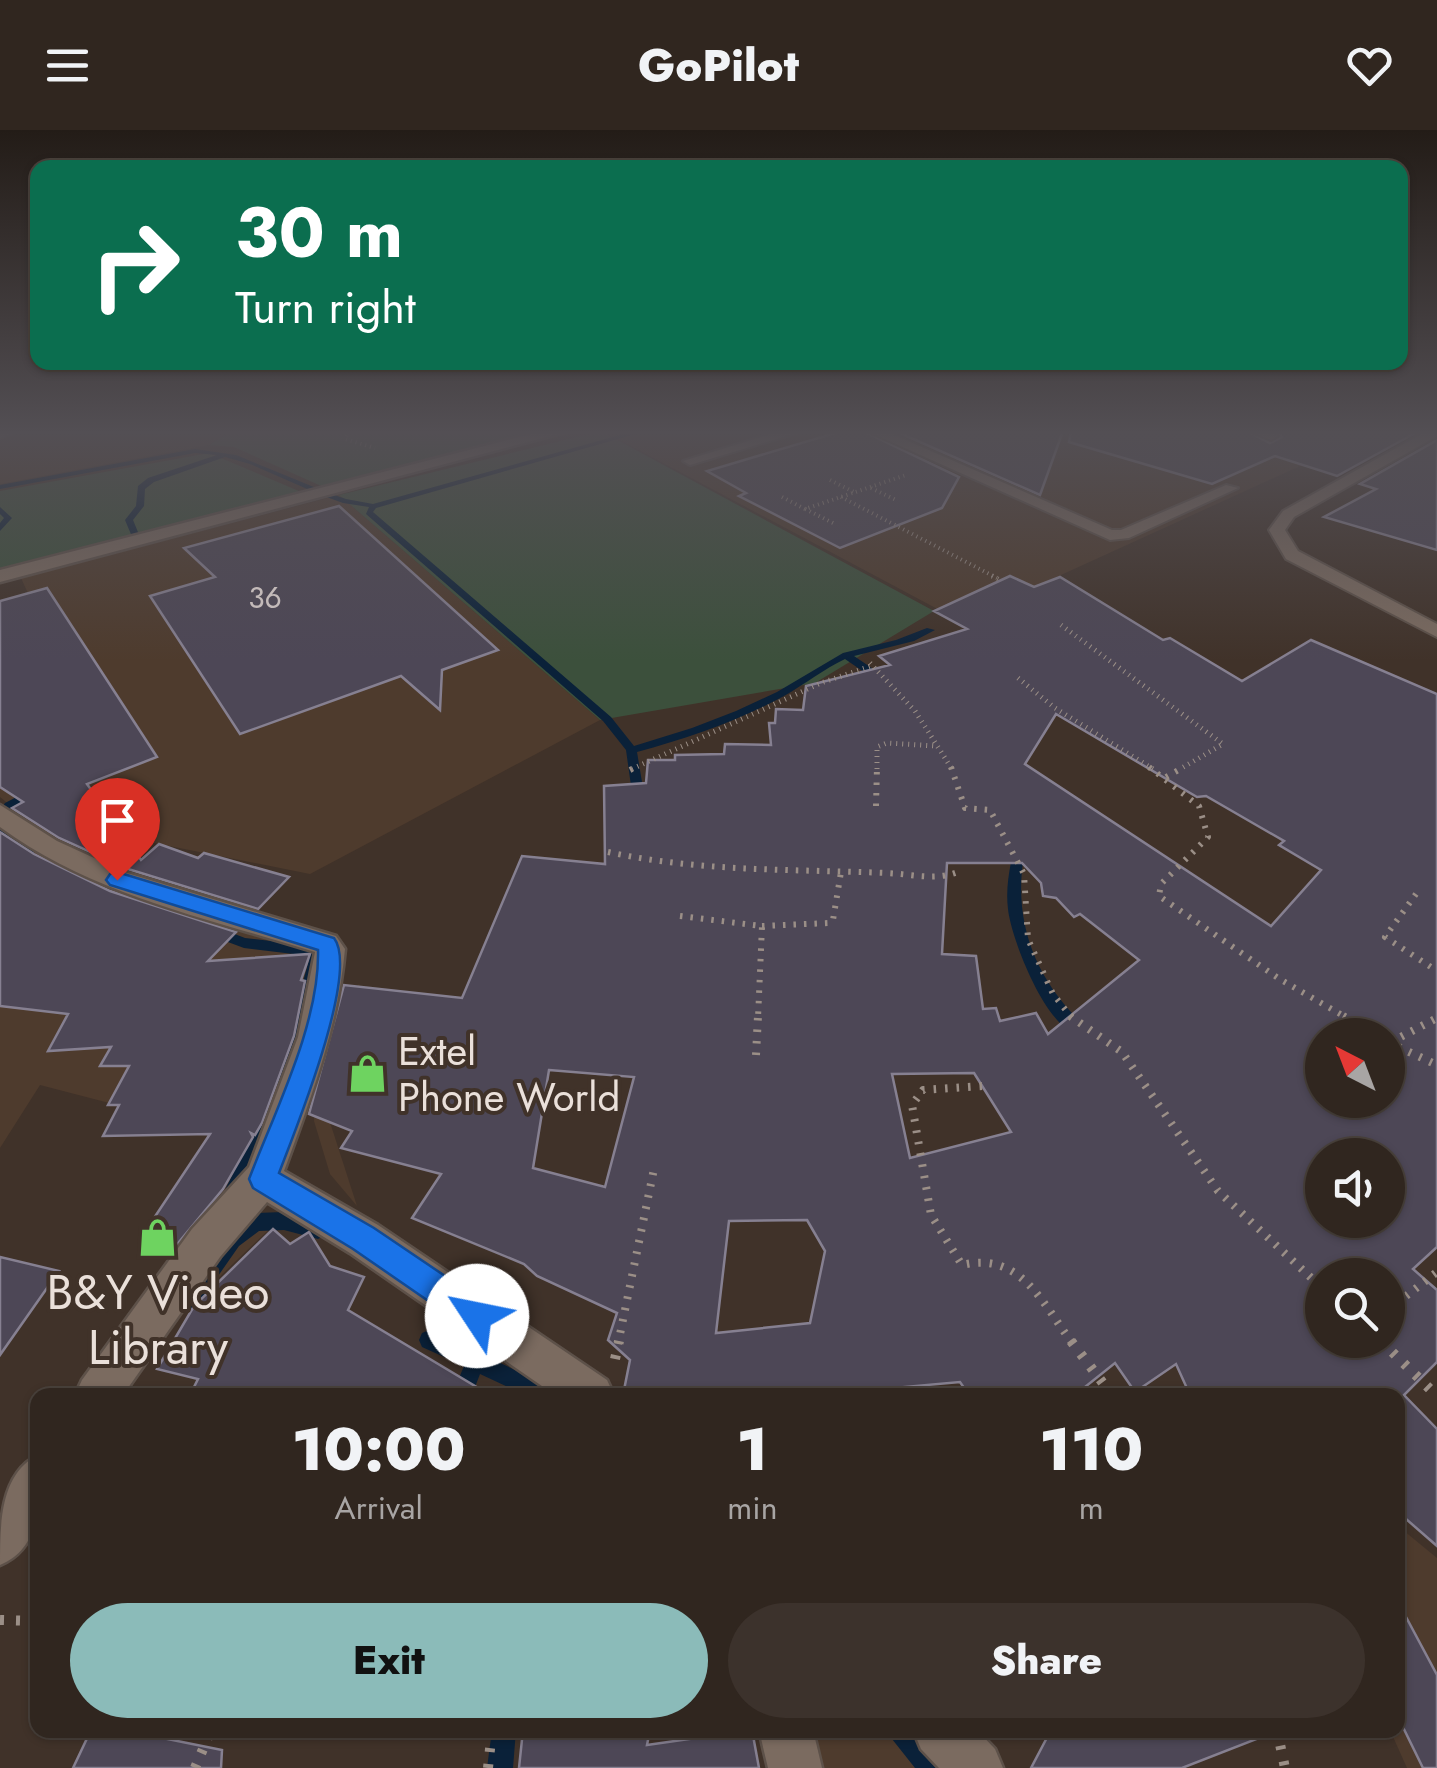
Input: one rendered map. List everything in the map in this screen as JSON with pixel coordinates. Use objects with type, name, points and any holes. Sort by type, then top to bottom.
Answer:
[{"type":"street","points":[[0,576],[271,507]]},
{"type":"street","points":[[0,814],[47,848],[117,880],[208,910],[318,939],[330,949],[328,979],[308,1060],[263,1179],[206,1243],[102,1388]]},
{"type":"street","points":[[263,1179],[602,1386]]},
{"type":"street","points":[[0,1541],[30,1491]]},
{"type":"street","points":[[788,1738],[795,1768]]},
{"type":"street","points":[[948,1738],[976,1768]]},
{"type":"lane","points":[[1048,507],[1110,535],[1123,535],[1186,507]]},
{"type":"lane","points":[[1300,507],[1288,514],[1277,530],[1292,554],[1437,632]]},
{"type":"path","points":[[803,507],[833,524]]},
{"type":"path","points":[[806,509],[811,507]]},
{"type":"path","points":[[861,507],[1000,580]]},
{"type":"path","points":[[1060,626],[1223,744],[1166,777]]},
{"type":"path","points":[[630,770],[743,720],[815,682],[871,664],[904,696],[937,746],[960,785],[965,808],[990,810],[1024,874],[1028,939],[1053,994],[1075,1022],[1122,1052],[1218,1191],[1305,1272]]},
{"type":"path","points":[[1018,678],[1055,708],[1166,777],[1199,806],[1208,837],[1161,884],[1158,896],[1278,978],[1347,1018]]},
{"type":"path","points":[[876,806],[877,746],[937,746]]},
{"type":"path","points":[[608,852],[664,864],[766,872],[946,878],[962,870]]},
{"type":"path","points":[[680,916],[762,926],[828,923],[833,920],[840,872]]},
{"type":"path","points":[[1416,894],[1384,937],[1437,971]]},
{"type":"path","points":[[756,1055],[762,926]]},
{"type":"path","points":[[1405,1034],[1437,1018]]},
{"type":"path","points":[[1405,1050],[1437,1066]]},
{"type":"path","points":[[982,1086],[923,1090],[912,1105],[932,1216],[962,1265],[983,1260],[1017,1271],[1107,1388]]},
{"type":"path","points":[[602,1386],[656,1164]]},
{"type":"path","points":[[1405,1297],[1437,1272]]},
{"type":"path","points":[[1398,1358],[1437,1396]]},
{"type":"path","points":[[0,1620],[30,1621]]},
{"type":"path","points":[[195,1768],[208,1738]]},
{"type":"path","points":[[488,1768],[491,1738]]},
{"type":"path","points":[[1279,1738],[1285,1768]]},
{"type":"shaded area","points":[[291,507],[353,507],[600,720],[310,874],[139,840],[109,800],[49,837],[0,797],[0,697],[47,635],[21,578]]},
{"type":"shaded area","points":[[747,507],[1209,507],[960,621]]},
{"type":"shaded area","points":[[0,823],[157,910],[318,947],[302,1018],[264,1119],[217,1131],[40,1085],[0,1148]]},
{"type":"shaded area","points":[[359,984],[387,1042],[317,1082],[327,1036]]},
{"type":"shaded area","points":[[317,1082],[357,1206],[330,1174],[314,1121]]},
{"type":"shaded area","points":[[263,1214],[285,1214],[165,1329],[237,1229]]},
{"type":"shaded area","points":[[1405,1532],[1437,1558],[1437,1768],[1407,1768],[1394,1738],[1405,1738]]},
{"type":"shaded area","points":[[804,1738],[916,1738],[943,1768],[810,1768]]},
{"type":"green space","points":[[0,507],[254,507],[0,573]]},
{"type":"green space","points":[[353,507],[743,507],[934,611],[815,683],[600,720]]},
{"type":"building","points":[[341,507],[498,650],[442,670],[440,710],[401,676],[240,734],[150,596],[215,577],[184,548]]},
{"type":"building","points":[[761,507],[942,507],[942,508],[840,548]]},
{"type":"building","points":[[1342,507],[1437,507],[1437,550],[1324,517]]},
{"type":"building","points":[[1010,576],[1034,587],[1060,577],[1163,640],[1170,638],[1242,681],[1311,640],[1437,694],[1437,1247],[1413,1269],[1437,1290],[1437,1362],[1405,1394],[1405,1388],[1187,1388],[1176,1364],[1141,1388],[1132,1388],[1115,1363],[1084,1388],[964,1388],[960,1382],[894,1388],[624,1388],[630,1360],[608,1340],[617,1313],[537,1276],[524,1264],[412,1218],[441,1174],[341,1148],[352,1131],[309,1114],[344,985],[462,998],[522,856],[605,864],[604,786],[646,783],[648,760],[724,754],[725,744],[771,745],[769,723],[775,723],[776,709],[803,710],[806,686],[890,665],[879,656],[967,629],[934,611]],"holes":[[[1056,714],[1197,797],[1206,796],[1284,841],[1279,845],[1321,870],[1271,926],[1025,764]],[[947,863],[1022,863],[1041,883],[1043,896],[1056,898],[1074,917],[1080,914],[1139,960],[1048,1034],[1036,1013],[1000,1021],[996,1008],[983,1009],[976,956],[942,954]],[[549,1070],[634,1077],[605,1187],[533,1168]],[[974,1073],[1011,1132],[910,1158],[892,1074]],[[807,1220],[825,1251],[810,1323],[716,1333],[729,1221]]]},
{"type":"building","points":[[47,588],[157,757],[87,784],[141,860],[159,844],[198,858],[204,853],[289,877],[258,909],[128,869],[59,838],[12,808],[23,802],[0,787],[0,601]]},
{"type":"building","points":[[0,832],[34,854],[110,891],[236,932],[208,961],[310,954],[301,980],[305,981],[294,1036],[262,1123],[255,1135],[251,1133],[253,1137],[223,1189],[174,1248],[140,1239],[210,1134],[103,1136],[119,1105],[108,1105],[129,1066],[100,1066],[111,1047],[48,1051],[68,1014],[0,1006]]},
{"type":"building","points":[[273,1229],[290,1244],[309,1232],[330,1266],[364,1277],[348,1310],[478,1388],[194,1388],[198,1379],[157,1369],[194,1306]]},
{"type":"building","points":[[0,1257],[59,1271],[0,1355]]},
{"type":"building","points":[[1405,1396],[1437,1429],[1437,1546],[1405,1518]]},
{"type":"building","points":[[1405,1615],[1437,1675],[1437,1768],[1423,1768],[1405,1731]]},
{"type":"building","points":[[87,1738],[163,1738],[222,1750],[221,1768],[73,1768]]},
{"type":"building","points":[[522,1738],[648,1738],[647,1745],[696,1738],[753,1738],[759,1768],[519,1768]]},
{"type":"building","points":[[1047,1738],[1259,1738],[1182,1768],[1031,1768]]},
{"type":"waterway","points":[[136,537],[129,520],[139,507]]},
{"type":"waterway","points":[[372,507],[369,512],[607,719],[631,750]]},
{"type":"waterway","points":[[0,509],[8,518],[0,529]]},
{"type":"waterway","points":[[846,655],[930,630]]},
{"type":"waterway","points":[[631,750],[739,714],[846,655]]},
{"type":"waterway","points":[[846,655],[881,679]]},
{"type":"waterway","points":[[631,750],[639,800]]},
{"type":"waterway","points":[[9,806],[36,791]]},
{"type":"waterway","points":[[0,828],[29,854]]},
{"type":"waterway","points":[[1017,862],[1014,908],[1026,955],[1049,998],[1081,1031]]},
{"type":"waterway","points":[[214,931],[244,943],[315,951],[317,956],[284,1081]]},
{"type":"waterway","points":[[234,1190],[270,1114]]},
{"type":"waterway","points":[[188,1302],[233,1240],[256,1222],[284,1221],[318,1230]]},
{"type":"waterway","points":[[429,1340],[476,1362]]},
{"type":"waterway","points":[[465,1388],[476,1362]]},
{"type":"waterway","points":[[476,1362],[532,1388]]},
{"type":"waterway","points":[[500,1768],[503,1738]]},
{"type":"waterway","points":[[907,1738],[931,1768]]},
{"type":"place","name":"Extel Phone World","points":[[368,1074]]},
{"type":"place","name":"B&Y Video Library","points":[[158,1237]]},
{"type":"route","points":[[117,880],[326,944],[330,949],[328,979],[308,1060],[263,1179],[364,1238],[477,1316]]}]
